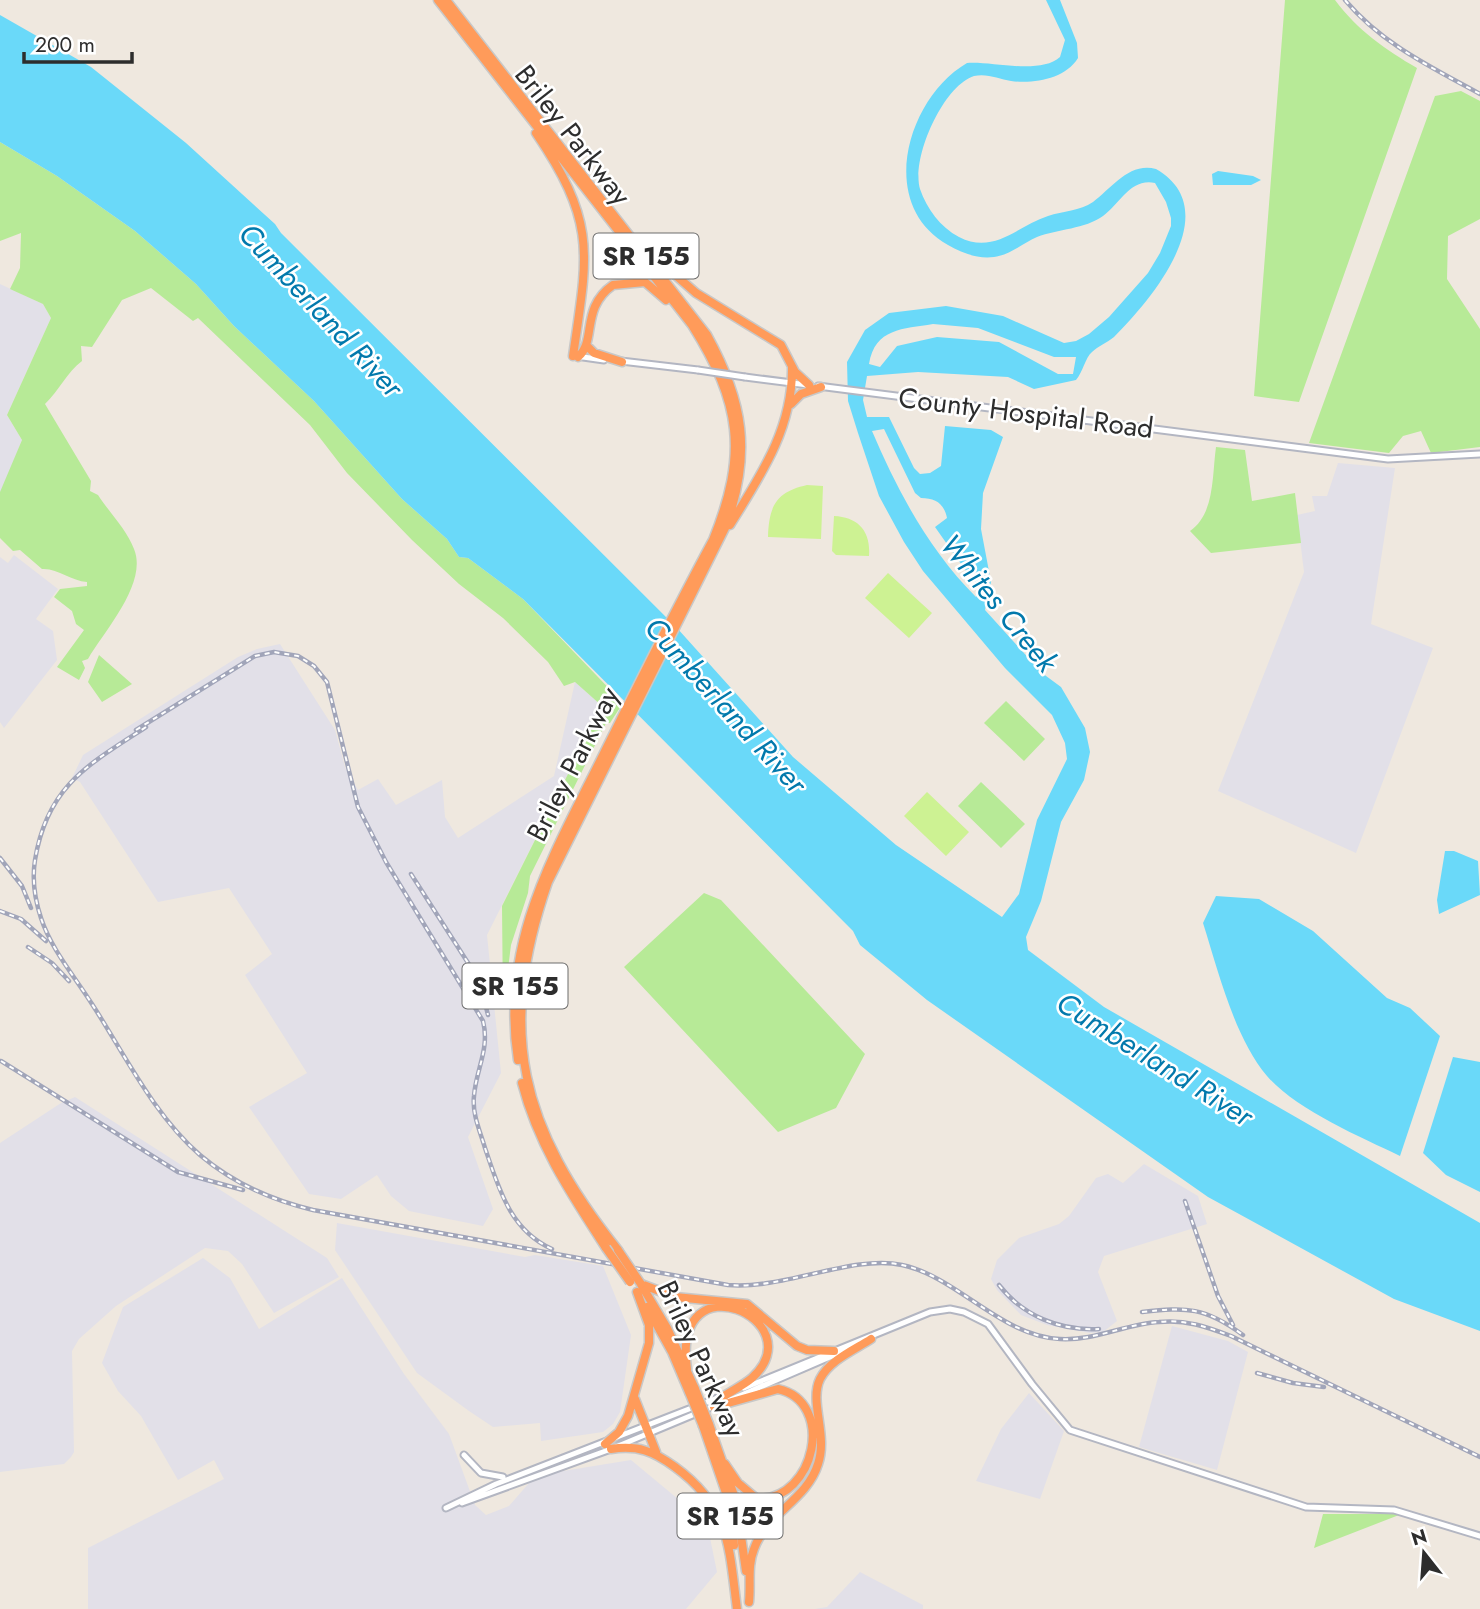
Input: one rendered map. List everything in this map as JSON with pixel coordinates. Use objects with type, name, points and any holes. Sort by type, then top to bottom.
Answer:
[{"type":"highway","name":"Briley Parkway","points":[[438,0],[692,325],[725,383],[733,413],[735,463],[731,491],[723,516],[702,567],[541,881],[525,924],[514,991],[516,1048],[529,1110],[552,1165],[606,1248],[630,1282],[638,1288],[687,1369],[692,1390]]},
{"type":"highway","name":"Briley Parkway","points":[[446,0],[708,335],[735,394],[742,449],[741,474],[734,504],[715,548],[702,567]]},
{"type":"highway","points":[[514,97],[568,184],[581,221],[584,268],[575,356]]},
{"type":"highway","points":[[620,221],[657,261],[696,293],[781,345],[799,377],[810,385]]},
{"type":"highway","points":[[575,356],[586,345],[590,314],[599,297],[613,285],[637,281],[656,288],[709,352]]},
{"type":"highway","points":[[586,345],[594,353],[622,362]]},
{"type":"highway","points":[[715,548],[775,450],[789,407],[793,383],[792,365]]},
{"type":"highway","points":[[789,407],[801,394],[821,387]]},
{"type":"highway","name":"Briley Parkway","points":[[621,726],[548,882],[533,923],[524,968],[519,1018],[527,1079],[546,1137],[588,1209],[618,1250],[692,1390],[725,1464],[742,1534],[749,1606]]},
{"type":"highway","points":[[608,1446],[625,1423],[635,1396],[650,1334],[638,1288],[675,1297],[747,1304],[797,1346],[807,1350],[834,1351]]},
{"type":"highway","points":[[687,1369],[686,1337],[701,1315],[725,1306],[751,1315],[766,1339],[764,1360],[752,1378],[724,1396]]},
{"type":"highway","points":[[749,1606],[750,1570],[757,1540],[803,1491],[818,1465],[822,1433],[817,1397],[822,1376],[836,1361],[871,1339]]},
{"type":"highway","points":[[713,1407],[778,1389],[788,1391],[802,1402],[811,1426],[812,1445],[807,1466],[792,1487],[778,1497],[757,1499],[737,1483],[725,1464]]},
{"type":"highway","points":[[635,1396],[635,1404],[656,1452]]},
{"type":"highway","name":"Briley Parkway","points":[[706,1425],[726,1493],[739,1609]]},
{"type":"highway","points":[[608,1446],[656,1452],[691,1478],[711,1500],[729,1543],[739,1609]]},
{"type":"main road","name":"County Hospital Road","points":[[575,356],[1375,457],[1432,458],[1480,454]]},
{"type":"main road","points":[[647,1431],[724,1396],[906,1322],[940,1310],[964,1312],[981,1318],[992,1327],[1066,1427],[1306,1507],[1394,1510],[1480,1536]]},
{"type":"main road","points":[[562,1458],[446,1508],[713,1407],[906,1322]]},
{"type":"main road","points":[[464,1455],[481,1473],[500,1479],[608,1446]]},
{"type":"shaded area","points":[[0,284],[43,304],[51,318],[7,415],[22,440],[0,495]]},
{"type":"shaded area","points":[[1338,463],[1395,468],[1371,624],[1433,648],[1356,853],[1218,791],[1304,572],[1297,515],[1315,511],[1312,496],[1327,496]]},
{"type":"shaded area","points":[[14,555],[58,589],[36,619],[53,631],[57,660],[4,728],[0,722],[0,557],[8,563]]},
{"type":"shaded area","points":[[280,644],[335,730],[345,767],[358,790],[378,779],[396,805],[442,780],[445,817],[458,838],[554,776],[575,682],[602,706],[487,935],[501,1073],[468,1137],[493,1209],[483,1226],[409,1211],[391,1196],[377,1175],[341,1199],[309,1194],[249,1107],[307,1073],[245,975],[272,954],[229,888],[158,902],[80,782],[72,778],[83,755],[238,657]]},
{"type":"shaded area","points":[[75,1097],[327,1258],[339,1277],[274,1313],[242,1264],[228,1251],[205,1248],[116,1306],[79,1339],[72,1351],[74,1452],[71,1457],[64,1464],[0,1472],[0,1143],[61,1103]]},
{"type":"shaded area","points":[[1144,1164],[1198,1196],[1207,1224],[1104,1256],[1098,1272],[1117,1321],[1103,1332],[1090,1333],[1047,1325],[1021,1315],[997,1290],[991,1279],[997,1260],[1019,1238],[1059,1224],[1069,1216],[1096,1178],[1108,1174],[1123,1183]]},
{"type":"shaded area","points":[[337,1223],[525,1257],[535,1255],[603,1266],[631,1335],[620,1412],[613,1424],[603,1432],[541,1441],[540,1423],[493,1427],[469,1411],[417,1373],[335,1250]]},
{"type":"shaded area","points":[[203,1258],[230,1278],[259,1329],[342,1278],[404,1374],[449,1434],[475,1505],[486,1515],[509,1506],[529,1483],[557,1472],[631,1460],[707,1523],[717,1572],[686,1609],[88,1609],[88,1548],[224,1479],[214,1460],[178,1480],[141,1416],[118,1391],[102,1363],[123,1307]]},
{"type":"shaded area","points":[[1172,1326],[1228,1341],[1248,1352],[1217,1470],[1139,1447]]},
{"type":"shaded area","points":[[1029,1393],[1064,1431],[1040,1499],[976,1481],[1001,1429]]},
{"type":"shaded area","points":[[860,1572],[923,1605],[923,1609],[815,1609],[827,1607]]},
{"type":"green space","points":[[1285,0],[1335,0],[1373,39],[1417,68],[1299,402],[1254,396]]},
{"type":"green space","points":[[1461,91],[1480,101],[1480,219],[1448,236],[1447,279],[1480,329],[1480,447],[1431,453],[1421,431],[1403,436],[1389,453],[1309,443],[1435,96]]},
{"type":"green space","points":[[0,142],[57,176],[135,231],[196,284],[234,326],[314,401],[402,499],[447,539],[459,557],[468,558],[523,599],[623,703],[610,723],[606,723],[530,876],[528,893],[511,945],[503,1008],[502,906],[602,706],[575,682],[564,686],[548,662],[503,618],[459,584],[412,540],[347,473],[310,425],[198,318],[193,321],[151,288],[122,300],[92,347],[81,346],[82,361],[45,404],[91,481],[90,491],[98,495],[127,535],[137,562],[135,576],[123,606],[88,659],[82,661],[85,668],[79,680],[57,667],[84,630],[76,624],[72,611],[54,597],[60,589],[87,586],[87,582],[54,570],[42,569],[20,550],[13,551],[0,538],[0,492],[22,440],[7,415],[51,318],[43,304],[10,289],[20,268],[21,233],[0,241]]},
{"type":"green space","points":[[1216,447],[1245,450],[1252,501],[1295,493],[1301,543],[1211,553],[1190,531],[1204,515],[1208,504]]},
{"type":"green space","points":[[807,485],[823,486],[821,539],[768,537],[770,517],[776,502],[788,492]]},
{"type":"green space","points":[[834,516],[850,519],[861,527],[868,539],[869,556],[836,555],[832,551]]},
{"type":"green space","points":[[888,573],[932,613],[909,638],[865,598]]},
{"type":"green space","points":[[99,655],[132,684],[102,702],[88,682]]},
{"type":"green space","points":[[1006,701],[1045,739],[1024,761],[984,723]]},
{"type":"green space","points":[[981,782],[1025,824],[1001,848],[958,806]]},
{"type":"green space","points":[[927,792],[969,832],[946,856],[904,816]]},
{"type":"green space","points":[[704,893],[721,900],[865,1054],[836,1108],[778,1132],[624,967]]},
{"type":"green space","points":[[1323,1514],[1396,1514],[1399,1515],[1314,1548]]},
{"type":"water","name":"Cumberland River","points":[[1046,0],[1060,0],[1077,43],[1078,58],[1072,65],[1057,75],[1039,81],[1020,82],[979,75],[962,82],[941,108],[925,142],[918,176],[920,189],[930,210],[946,228],[959,237],[983,243],[1005,237],[1048,216],[1088,205],[1121,178],[1137,169],[1156,169],[1176,186],[1185,207],[1184,230],[1176,254],[1163,278],[1130,321],[1090,355],[1076,380],[1034,389],[1008,377],[918,372],[867,376],[863,400],[867,417],[889,417],[914,468],[920,474],[930,473],[941,466],[945,426],[991,430],[1003,437],[983,493],[981,529],[991,582],[985,610],[1042,673],[1061,687],[1085,728],[1090,752],[1084,780],[1061,822],[1041,901],[1026,937],[1028,950],[1104,1007],[1480,1223],[1480,1331],[1394,1299],[1208,1197],[927,1000],[860,945],[853,931],[523,599],[468,558],[459,557],[447,539],[402,499],[314,401],[234,326],[196,284],[135,231],[57,176],[0,142],[0,15],[91,67],[186,143],[275,224],[677,628],[793,757],[896,845],[1002,917],[1019,894],[1037,820],[1067,759],[1065,743],[1052,715],[1005,668],[923,571],[904,542],[879,496],[858,433],[848,401],[847,362],[865,330],[889,313],[946,306],[1003,316],[1064,343],[1076,341],[1109,317],[1148,273],[1171,226],[1166,202],[1155,183],[1146,182],[1132,188],[1096,220],[1037,237],[994,257],[970,255],[948,245],[926,227],[912,205],[907,179],[908,152],[916,125],[929,101],[946,79],[967,63],[1028,66],[1051,62],[1060,57],[1065,40]],"holes":[[[933,324],[978,328],[1054,357],[1076,357],[1073,374],[1058,374],[999,342],[937,337],[897,346],[880,367],[869,364],[872,352],[884,337],[901,329]],[[884,429],[915,493],[921,498],[935,500],[944,509],[947,518],[935,527],[980,591],[976,597],[929,540],[904,498],[872,431]]]},
{"type":"water","points":[[1218,171],[1253,176],[1261,180],[1251,185],[1213,185],[1212,174]]},
{"type":"water","points":[[1445,851],[1454,851],[1478,861],[1480,895],[1439,914],[1437,900]]},
{"type":"water","points":[[1216,896],[1259,899],[1313,931],[1387,998],[1410,1008],[1440,1036],[1400,1156],[1329,1121],[1294,1100],[1267,1076],[1255,1060],[1228,1002],[1203,923]]},
{"type":"water","points":[[1453,1057],[1480,1062],[1480,1192],[1446,1175],[1423,1153]]},
{"type":"railway","points":[[1345,0],[1359,16],[1391,42],[1480,94]]},
{"type":"railway","points":[[136,730],[255,656],[274,652],[298,656],[314,666],[327,682],[358,807],[386,862],[483,1021],[485,1041],[475,1086],[474,1109],[495,1178],[516,1220],[538,1241],[552,1249]]},
{"type":"railway","points":[[146,727],[89,766],[60,795],[49,813],[35,860],[37,904],[45,929],[57,952],[154,1103],[168,1122],[200,1155],[239,1182],[267,1196],[313,1210],[728,1285],[772,1282],[862,1264],[902,1265],[942,1281],[1018,1328],[1060,1339],[1085,1337],[1159,1322],[1196,1324],[1231,1336],[1480,1457]]},
{"type":"railway","points":[[0,858],[22,886],[31,908]]},
{"type":"railway","points":[[411,874],[479,980],[488,1015]]},
{"type":"railway","points":[[0,911],[21,919],[46,941]]},
{"type":"railway","points":[[28,947],[52,963],[69,981]]},
{"type":"railway","points":[[1,1061],[178,1172],[243,1190]]},
{"type":"railway","points":[[1185,1201],[1218,1296],[1233,1325]]},
{"type":"railway","points":[[999,1285],[1019,1305],[1043,1319],[1070,1327],[1099,1329]]},
{"type":"railway","points":[[1142,1312],[1195,1311],[1218,1319],[1243,1335]]},
{"type":"railway","points":[[1257,1373],[1293,1383],[1324,1387]]},
{"type":"water label","name":"Whites Creek","points":[[999,603]]}]
